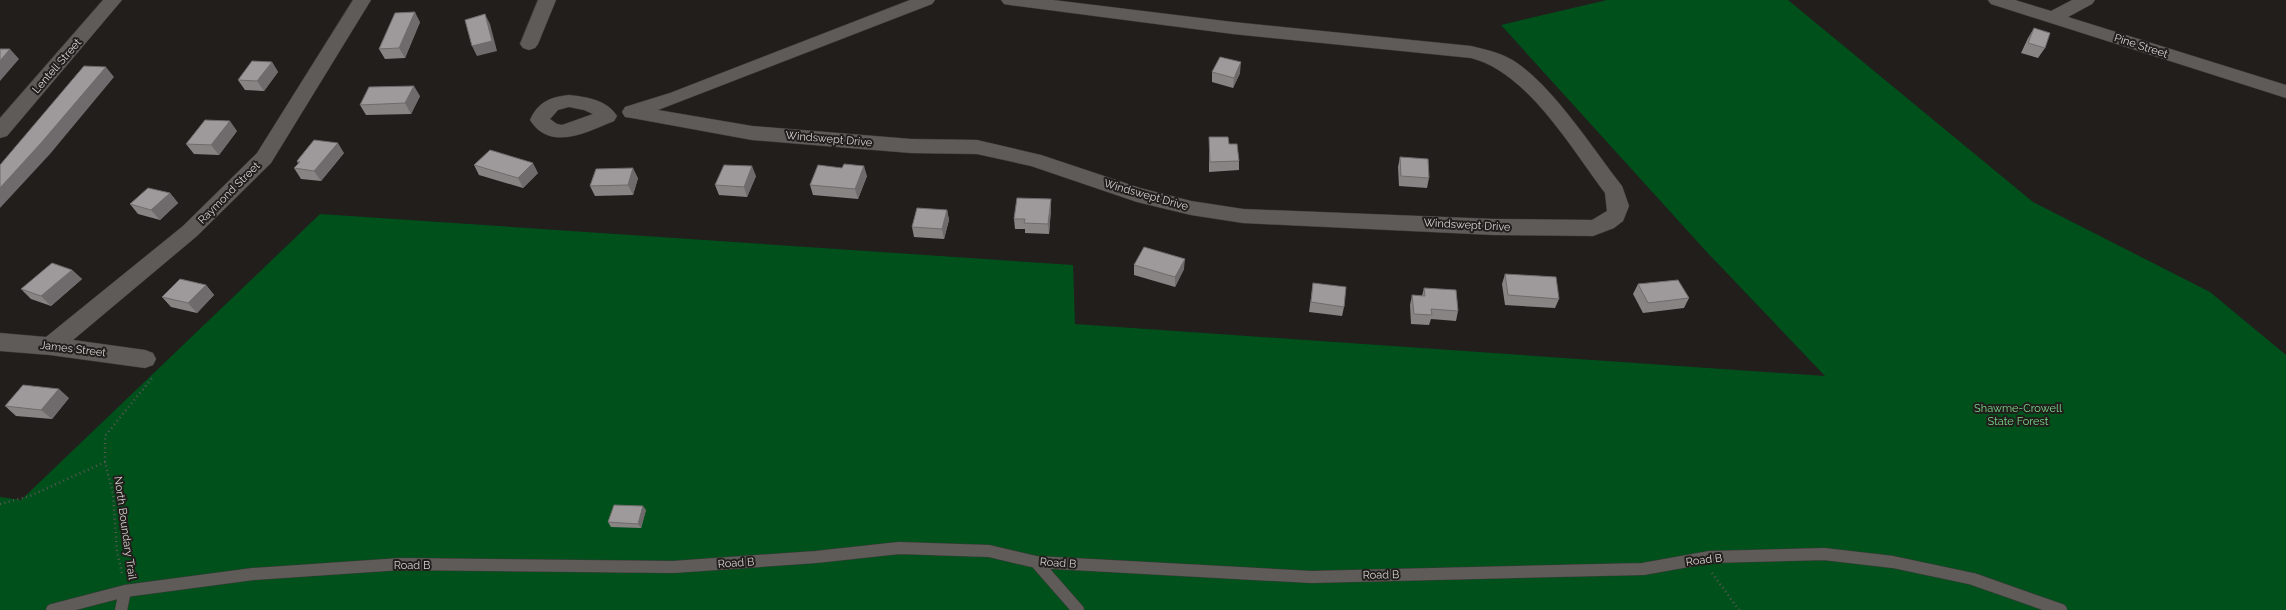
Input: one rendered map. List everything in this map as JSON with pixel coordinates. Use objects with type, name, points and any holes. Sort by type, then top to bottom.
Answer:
[{"type":"street","name":"Lentell Street","points":[[0,131],[113,0]]},
{"type":"street","name":"Raymond Street","points":[[50,346],[190,231],[264,158],[362,0]]},
{"type":"street","points":[[529,44],[547,0]]},
{"type":"street","name":"Windswept Drive","points":[[606,116],[632,112],[677,97],[926,0]]},
{"type":"street","name":"Windswept Drive","points":[[632,112],[752,133],[911,146],[977,147],[1034,160],[1137,195],[1191,208],[1243,216],[1494,227],[1593,228],[1606,224],[1619,211],[1620,203],[1615,191],[1544,99],[1510,67],[1491,57],[1471,52],[1232,28],[1010,0]]},
{"type":"street","name":"Pine Street","points":[[1997,0],[2286,92]]},
{"type":"street","points":[[2053,17],[2086,0]]},
{"type":"street","name":"James Street","points":[[0,342],[50,346],[145,359]]},
{"type":"lane","name":"Road B","points":[[52,610],[125,591],[253,574],[401,564],[673,567],[816,557],[899,548],[989,551],[1036,562],[1311,577],[1643,569],[1702,559],[1824,554],[1893,562],[1973,579],[2061,610]]},
{"type":"lane","points":[[1036,562],[1078,610]]},
{"type":"lane","points":[[121,610],[125,591]]},
{"type":"path","points":[[105,462],[105,436],[159,369],[145,359]]},
{"type":"path","name":"North Boundary Trail","points":[[0,504],[30,496],[105,462],[113,494],[117,551],[125,591]]},
{"type":"path","points":[[1702,559],[1739,610]]},
{"type":"green space","name":"Shawme-Crowell State Forest","points":[[1607,0],[1788,0],[2033,202],[2210,292],[2286,355],[2286,610],[0,610],[0,497],[21,500],[320,214],[1073,265],[1075,324],[1825,376],[1704,249],[1501,25]]},
{"type":"building","points":[[415,12],[399,48],[379,49],[395,13]]},
{"type":"building","points":[[485,14],[492,41],[472,46],[465,20]]},
{"type":"building","points":[[2034,28],[2050,33],[2045,48],[2028,43]]},
{"type":"building","points":[[0,49],[10,49],[0,61]]},
{"type":"building","points":[[1220,57],[1241,62],[1234,78],[1212,72]]},
{"type":"building","points":[[252,61],[272,62],[257,81],[238,80]]},
{"type":"building","points":[[84,66],[106,67],[0,188],[0,165]]},
{"type":"building","points":[[414,86],[405,103],[360,105],[369,87]]},
{"type":"building","points":[[205,120],[230,121],[211,145],[186,144]]},
{"type":"building","points":[[1209,137],[1228,137],[1229,144],[1237,144],[1239,161],[1210,162]]},
{"type":"building","points":[[314,140],[338,143],[314,171],[294,168],[300,162],[297,161]]},
{"type":"building","points":[[490,150],[533,163],[518,178],[474,165]]},
{"type":"building","points":[[1400,157],[1428,159],[1429,178],[1401,176]]},
{"type":"building","points":[[844,164],[864,166],[855,189],[810,185],[818,165],[842,168]]},
{"type":"building","points":[[724,165],[752,166],[744,187],[715,185]]},
{"type":"building","points":[[633,168],[628,185],[590,186],[596,169]]},
{"type":"building","points":[[148,188],[170,193],[151,210],[130,204]]},
{"type":"building","points":[[1017,198],[1051,199],[1048,224],[1024,223],[1025,219],[1014,219]]},
{"type":"building","points":[[917,208],[947,210],[942,229],[912,227]]},
{"type":"building","points":[[1144,247],[1185,259],[1175,277],[1134,265]]},
{"type":"building","points":[[52,263],[72,270],[41,296],[21,289]]},
{"type":"building","points":[[1505,274],[1556,277],[1559,299],[1508,295]]},
{"type":"building","points":[[180,279],[206,285],[188,303],[162,297]]},
{"type":"building","points":[[1678,280],[1689,298],[1648,303],[1638,284]]},
{"type":"building","points":[[1313,283],[1346,287],[1344,307],[1311,302]]},
{"type":"building","points":[[1424,288],[1456,290],[1458,311],[1431,309],[1432,315],[1414,314],[1412,295],[1425,296]]},
{"type":"building","points":[[23,385],[59,389],[41,410],[5,406]]},
{"type":"building","points":[[614,505],[643,506],[638,524],[608,522]]}]
